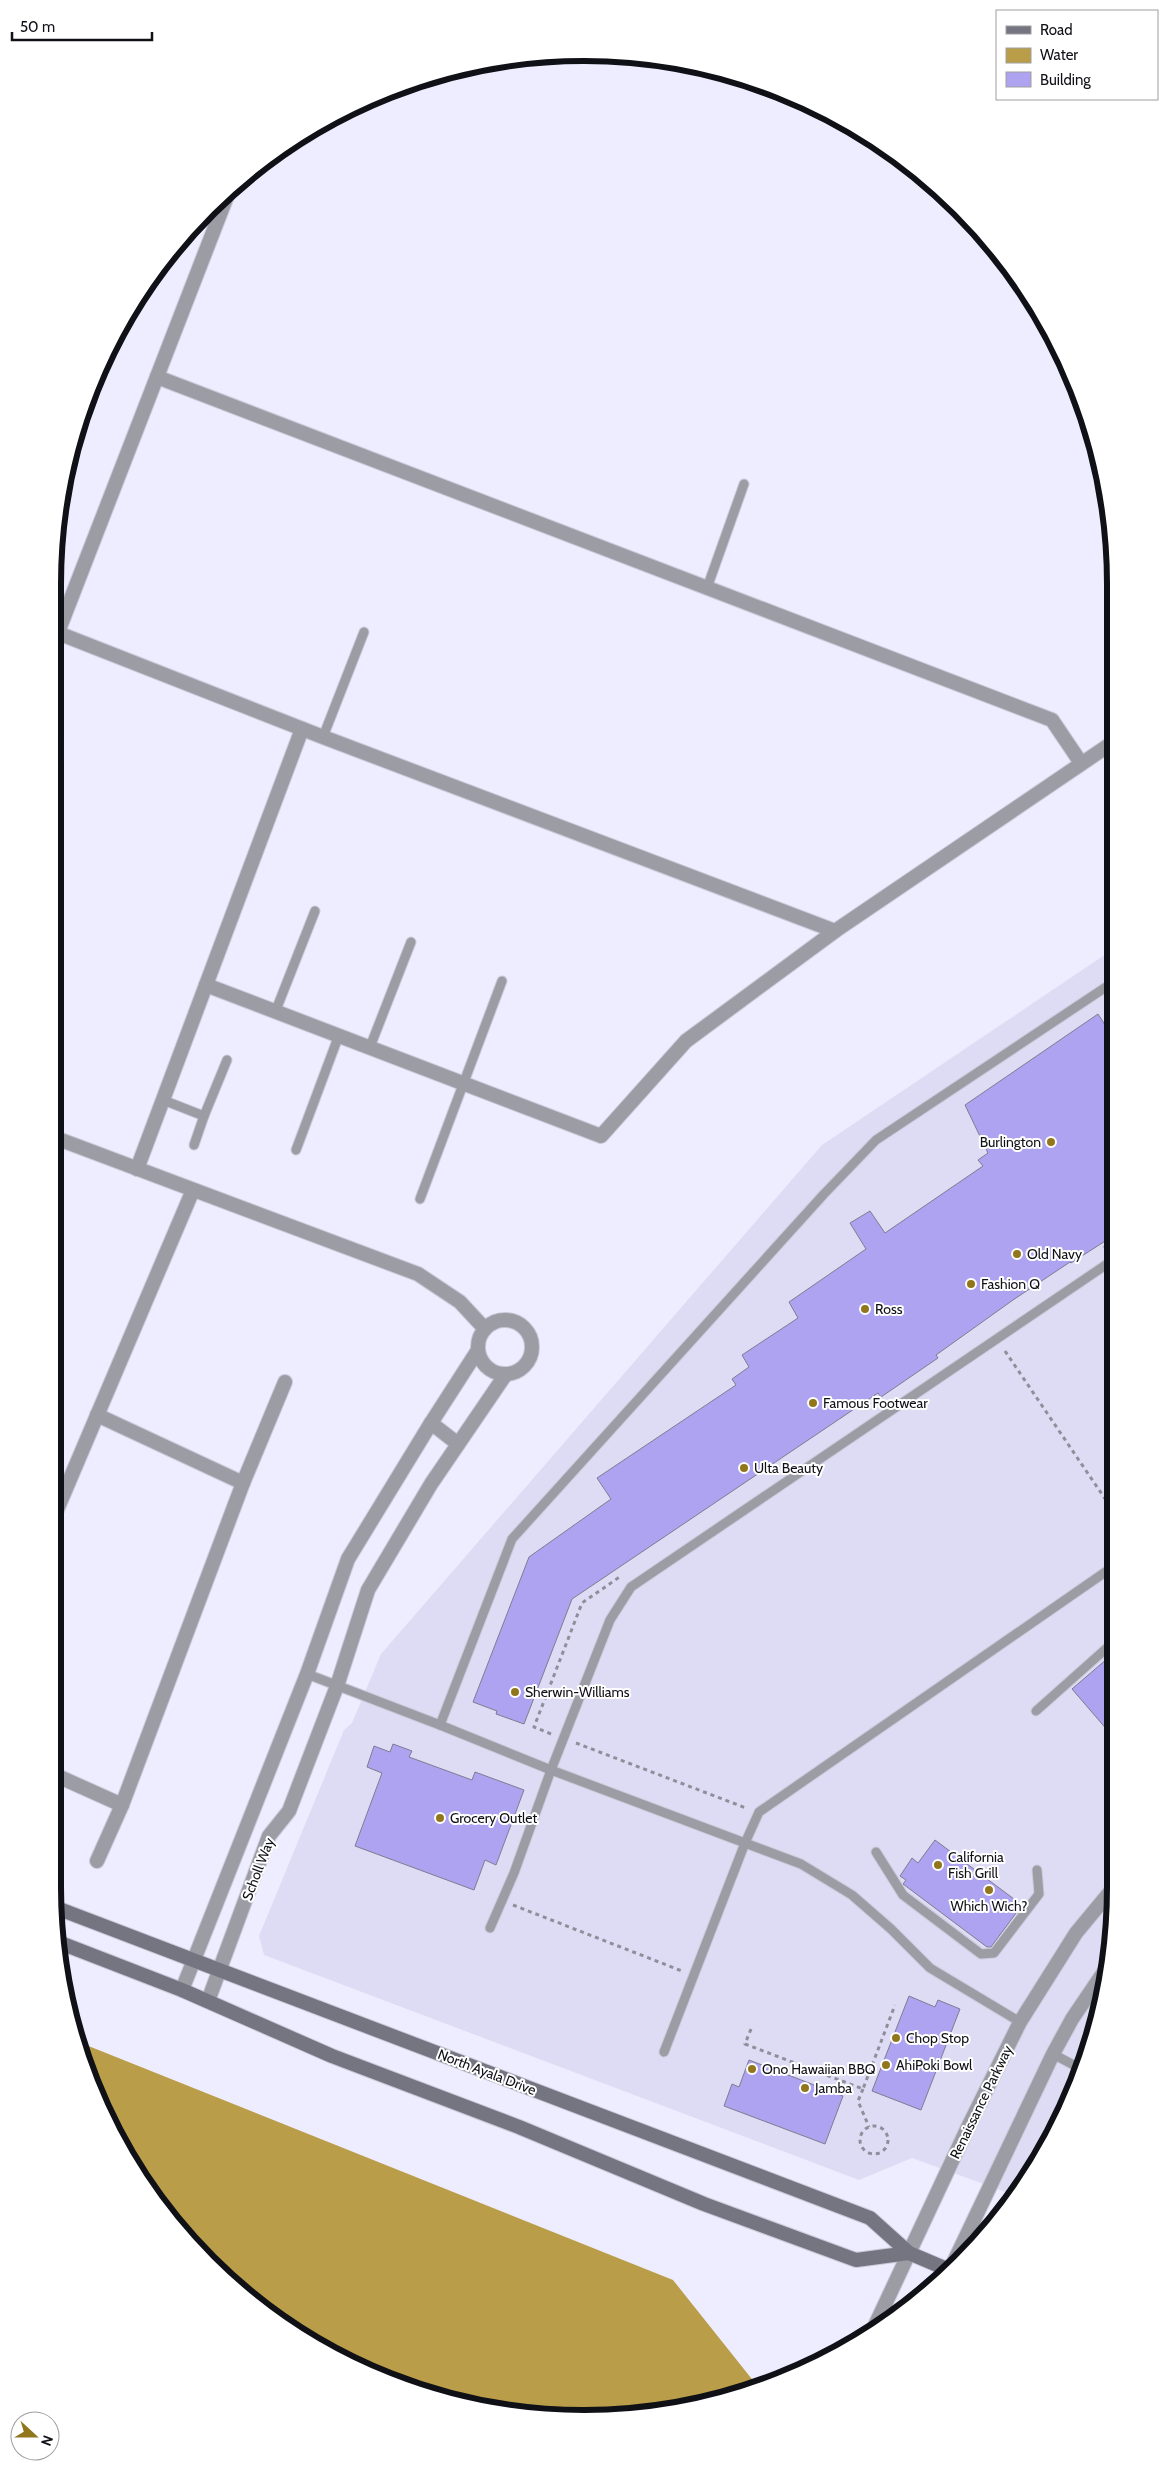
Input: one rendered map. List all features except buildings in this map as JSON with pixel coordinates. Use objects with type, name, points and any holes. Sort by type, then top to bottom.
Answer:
[{"type":"main road","name":"North Ayala Drive","points":[[62,1910],[196,1959],[870,2218],[909,2254],[944,2267]]},
{"type":"main road","name":"North Ayala Drive","points":[[65,1945],[182,1990],[332,2056],[519,2127],[704,2204],[856,2260],[909,2254]]},
{"type":"street","points":[[61,624],[223,205]]},
{"type":"street","points":[[157,377],[1052,720],[1081,763]]},
{"type":"street","points":[[61,641],[302,728],[835,931]]},
{"type":"street","points":[[137,1169],[302,728]]},
{"type":"street","points":[[206,985],[276,1010],[601,1136],[686,1041],[835,931],[1107,746]]},
{"type":"street","points":[[61,1140],[418,1274],[460,1302],[485,1329]]},
{"type":"street","points":[[61,1498],[193,1190]]},
{"type":"street","points":[[506,1320],[515,1322],[528,1334],[531,1343],[528,1360],[522,1368],[506,1374],[490,1370],[484,1365],[478,1350],[478,1341],[485,1329],[496,1322],[506,1320]]},
{"type":"street","name":"Scholl Way","points":[[182,1990],[196,1959],[307,1674],[348,1559],[478,1350]]},
{"type":"street","name":"Scholl Way","points":[[208,2001],[269,1836],[289,1811],[337,1686],[368,1590],[458,1444],[506,1374]]},
{"type":"street","points":[[97,1861],[122,1805],[242,1483],[285,1382]]},
{"type":"street","points":[[97,1414],[242,1483]]},
{"type":"street","points":[[431,1423],[458,1444]]},
{"type":"street","points":[[61,1778],[122,1805]]},
{"type":"street","name":"Renaissance Parkway","points":[[878,2319],[1020,2022],[1076,1933],[1107,1897]]},
{"type":"street","points":[[958,2253],[1053,2054],[1072,2019],[1098,1980]]},
{"type":"lane","points":[[706,588],[744,484]]},
{"type":"lane","points":[[323,737],[364,632]]},
{"type":"lane","points":[[276,1010],[315,911]]},
{"type":"lane","points":[[370,1047],[411,942]]},
{"type":"lane","points":[[420,1199],[502,981]]},
{"type":"lane","points":[[440,1725],[512,1538],[817,1201],[876,1140],[1107,986]]},
{"type":"lane","points":[[296,1150],[339,1035]]},
{"type":"lane","points":[[194,1145],[227,1060]]},
{"type":"lane","points":[[163,1100],[204,1116]]},
{"type":"lane","points":[[490,1928],[514,1873],[551,1770],[610,1620],[631,1587],[1107,1264]]},
{"type":"lane","points":[[664,2052],[745,1842],[759,1812],[1107,1574]]},
{"type":"lane","points":[[1036,1711],[1107,1648]]},
{"type":"lane","points":[[307,1674],[551,1770],[801,1864],[852,1895],[891,1929],[930,1968],[1020,2022]]},
{"type":"lane","points":[[876,1852],[903,1895],[982,1954],[994,1953],[1038,1894],[1037,1870]]},
{"type":"lane","points":[[1053,2054],[1075,2065]]},
{"type":"path","points":[[1005,1351],[1107,1502]]},
{"type":"path","points":[[576,1743],[746,1808]]},
{"type":"path","points":[[513,1905],[682,1972]]},
{"type":"path","points":[[869,2127],[858,2101],[895,2005]]},
{"type":"path","points":[[751,2029],[745,2044],[863,2090]]},
{"type":"path","points":[[869,2127],[879,2127],[888,2137],[887,2146],[880,2152],[872,2154],[862,2145],[863,2132],[869,2127]]},
{"type":"shaded area","points":[[1107,953],[1106,1921],[1097,1989],[1079,2055],[1053,2118],[1037,2148],[1008,2193],[912,2158],[859,2180],[264,1955],[259,1936],[344,1730],[352,1723],[381,1654],[822,1145]]},
{"type":"water","points":[[86,2045],[673,2280],[754,2381],[686,2400],[652,2405],[618,2409],[550,2409],[482,2400],[416,2382],[384,2370],[323,2340],[266,2302],[214,2257],[191,2232],[149,2177],[131,2148],[101,2087]]},
{"type":"place","name":"Burlington","points":[[1051,1142]]},
{"type":"place","name":"Old Navy","points":[[1017,1254]]},
{"type":"place","name":"Fashion Q","points":[[971,1284]]},
{"type":"place","name":"Ross","points":[[865,1309]]},
{"type":"place","name":"Famous Footwear","points":[[813,1403]]},
{"type":"place","name":"Ulta Beauty","points":[[744,1468]]},
{"type":"place","name":"Sherwin-Williams","points":[[515,1692]]},
{"type":"place","name":"Grocery Outlet","points":[[440,1818]]},
{"type":"place","name":"California Fish Grill","points":[[938,1865]]},
{"type":"place","name":"Which Wich?","points":[[989,1890]]},
{"type":"place","name":"Chop Stop","points":[[896,2038]]},
{"type":"place","name":"AhiPoki Bowl","points":[[886,2065]]},
{"type":"place","name":"Ono Hawaiian BBQ","points":[[752,2069]]},
{"type":"place","name":"Jamba","points":[[805,2088]]}]
